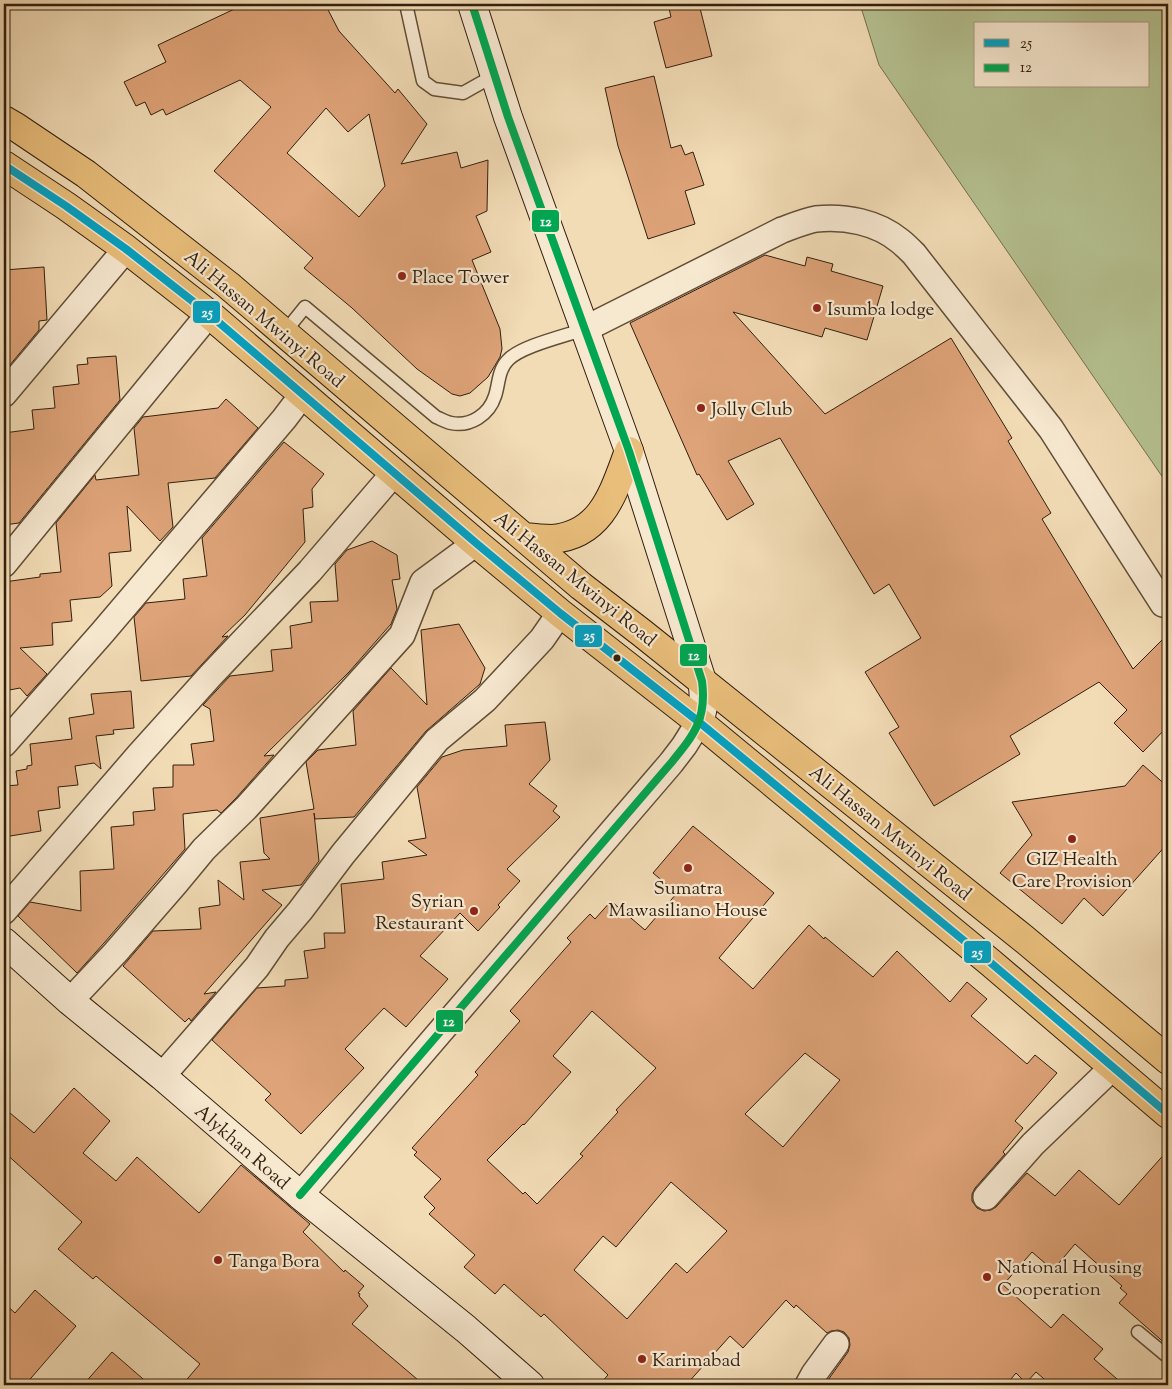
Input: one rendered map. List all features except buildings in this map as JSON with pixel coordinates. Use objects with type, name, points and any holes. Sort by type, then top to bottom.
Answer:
[{"type":"highway","name":"Ali Hassan Mwinyi Road","points":[[4,120],[86,174],[228,285],[581,586],[1024,939],[1168,1060]]},
{"type":"highway","name":"Ali Hassan Mwinyi Road","points":[[4,165],[126,249],[209,314],[476,543],[560,613],[699,722],[991,963],[1168,1114]]},
{"type":"highway","points":[[524,537],[552,539],[568,536],[596,519],[608,503],[629,451]]},
{"type":"main road","points":[[472,4],[511,126],[629,451],[702,681],[704,707],[699,722]]},
{"type":"main road","name":"Alykhan Road","points":[[4,942],[70,1001],[162,1076],[300,1195],[466,1329],[530,1385]]},
{"type":"street","points":[[585,329],[782,230],[814,219],[846,219],[864,222],[884,230],[900,240],[914,254],[1052,429],[1163,604]]},
{"type":"street","points":[[4,394],[126,249]]},
{"type":"street","points":[[4,564],[209,314]]},
{"type":"street","points":[[4,744],[102,634],[303,394]]},
{"type":"street","points":[[4,911],[139,755],[211,675],[310,571],[394,473]]},
{"type":"street","points":[[70,1001],[115,953],[204,849],[246,808],[402,634],[423,582],[476,543]]},
{"type":"street","points":[[162,1076],[257,967],[277,938],[343,854],[436,740],[485,700],[542,639],[560,613]]},
{"type":"street","points":[[300,1195],[671,763],[699,722]]},
{"type":"street","points":[[986,1197],[1033,1144],[1113,1067]]},
{"type":"street","points":[[808,1385],[836,1344]]},
{"type":"lane","points":[[406,4],[422,81],[434,89],[462,93],[495,76]]},
{"type":"lane","points":[[284,333],[305,307],[436,417],[449,423],[458,424],[469,423],[478,419],[486,412],[496,396],[500,372],[507,361],[513,356],[520,351],[585,329]]},
{"type":"lane","points":[[1138,1332],[1168,1357]]},
{"type":"green space","points":[[860,4],[1168,4],[1168,485],[879,65]]},
{"type":"transit line","name":"12","points":[[300,1195],[671,763],[697,726],[702,706],[702,681],[629,451],[508,117],[472,4]]},
{"type":"transit line","name":"25","points":[[4,165],[126,249],[209,314],[476,543],[560,613],[699,722],[991,963],[1168,1114]]},
{"type":"place","name":"Place Tower","points":[[402,276]]},
{"type":"place","name":"Isumba lodge","points":[[817,308]]},
{"type":"place","name":"Jolly Club","points":[[701,408]]},
{"type":"place","name":"GIZ Health Care Provision","points":[[1072,839]]},
{"type":"place","name":"Sumatra Mawasiliano House","points":[[688,868]]},
{"type":"place","name":"Syrian Restaurant","points":[[474,911]]},
{"type":"place","name":"Tanga Bora","points":[[218,1260]]},
{"type":"place","name":"National Housing Cooperation","points":[[987,1277]]},
{"type":"place","name":"Karimabad","points":[[642,1359]]}]
